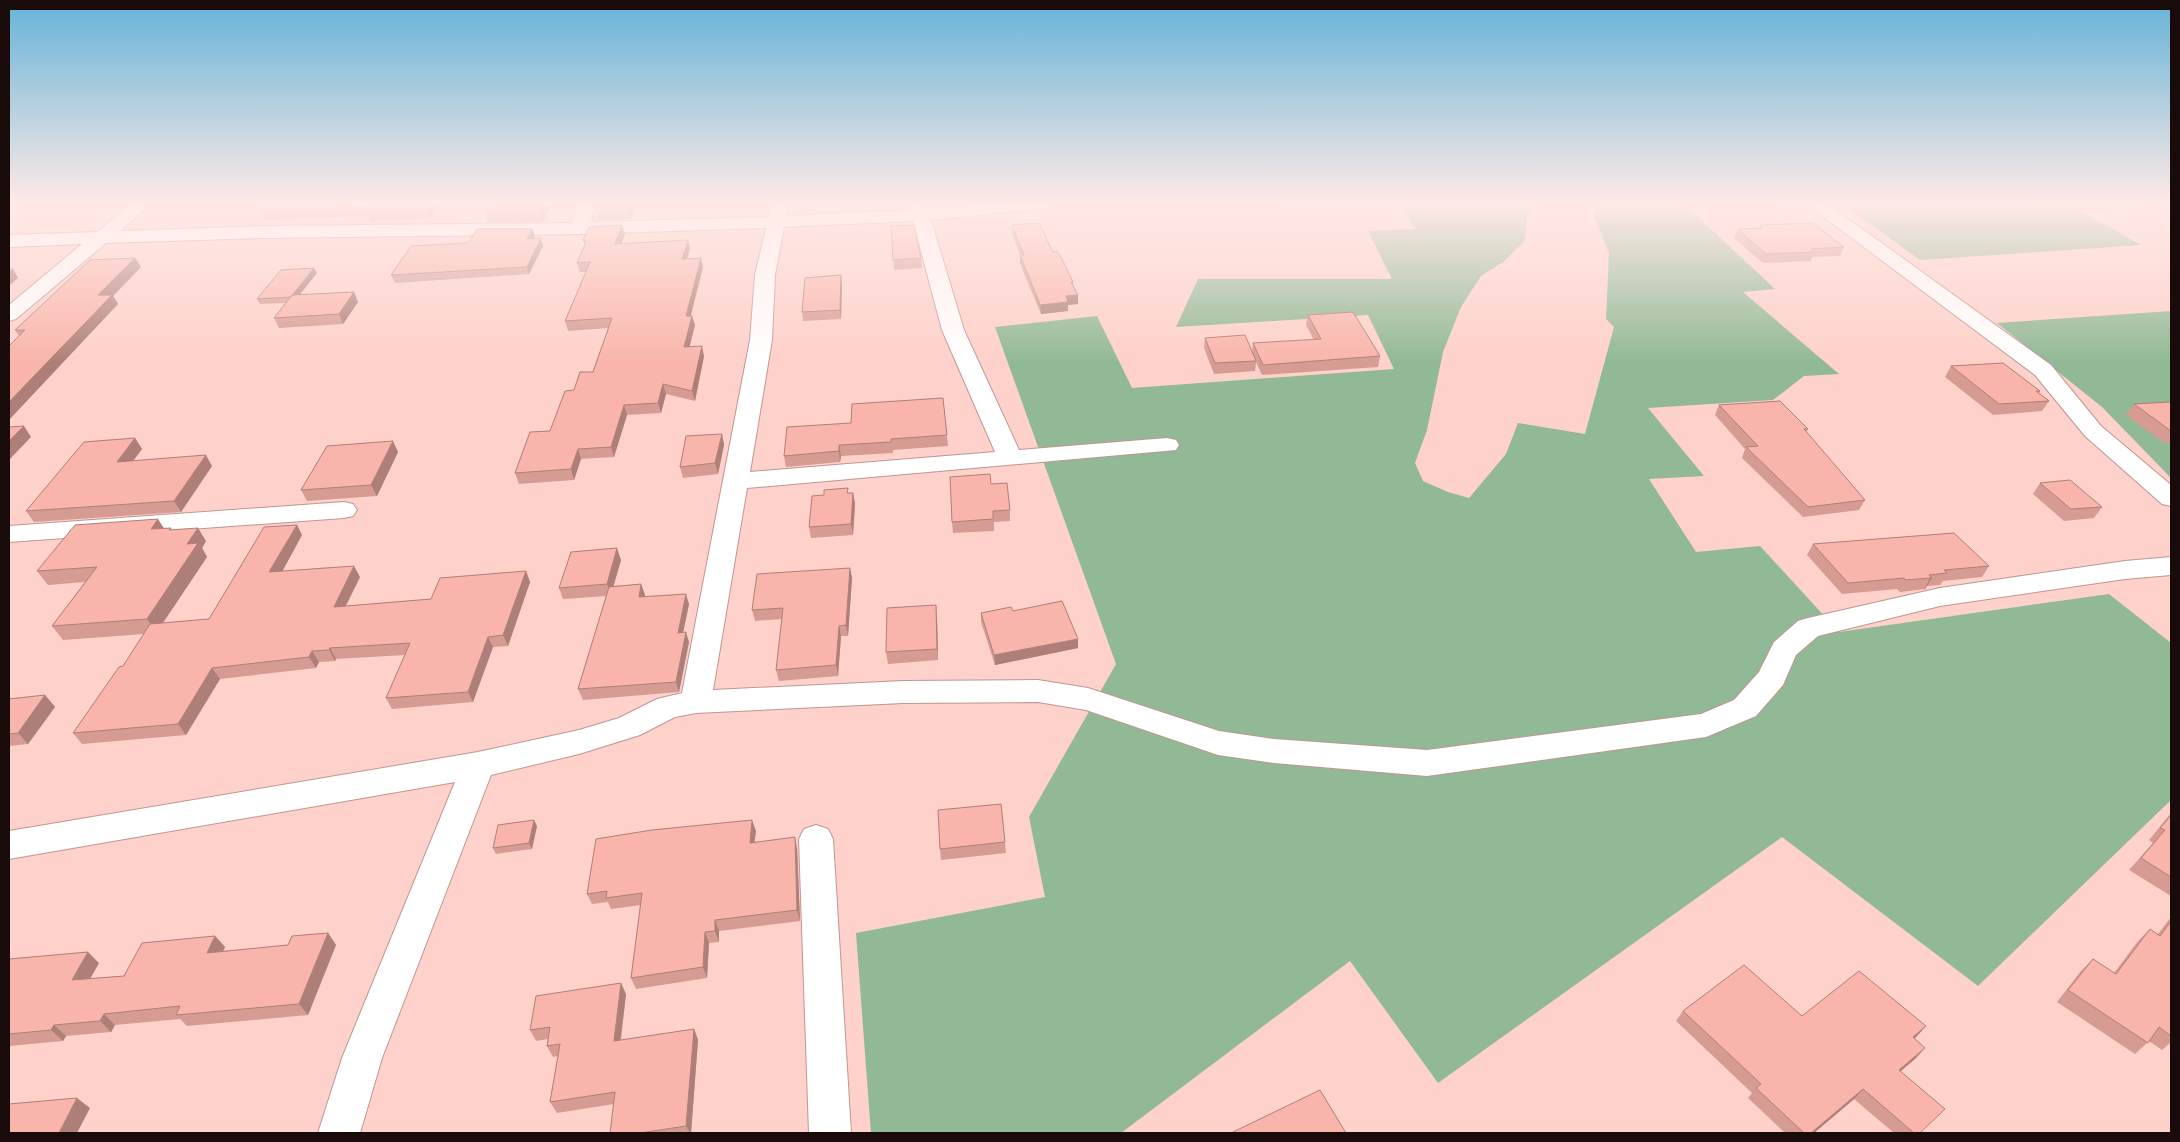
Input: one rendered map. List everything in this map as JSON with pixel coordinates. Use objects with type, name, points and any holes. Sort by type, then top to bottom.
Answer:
[{"type":"street","points":[[9,315],[81,256]]},
{"type":"street","points":[[696,702],[760,340],[765,275],[769,256]]},
{"type":"street","points":[[932,256],[953,330],[1010,458]]},
{"type":"street","points":[[1887,256],[2042,370],[2093,431],[2171,498]]},
{"type":"street","points":[[735,481],[1167,446]]},
{"type":"street","points":[[9,534],[344,510]]},
{"type":"street","points":[[9,846],[478,765],[579,742],[629,727],[668,707],[696,702],[903,692],[1038,691],[1088,699],[1218,743],[1274,751],[1427,763],[1657,733],[1706,724],[1745,708],[1772,677],[1784,649],[1808,628],[1940,597],[2125,570],[2171,566]]},
{"type":"street","points":[[339,1133],[362,1058],[478,765]]},
{"type":"street","points":[[816,839],[830,1133]]},
{"type":"green space","points":[[1381,256],[1509,256],[1481,276],[1461,307],[1443,352],[1427,430],[1415,463],[1423,481],[1448,492],[1469,498],[1506,454],[1518,423],[1585,434],[1614,327],[1606,319],[1609,256],[1740,256],[1775,289],[1743,292],[1839,374],[1804,376],[1773,400],[1648,408],[1704,476],[1649,479],[1696,552],[1760,546],[1839,632],[2109,594],[2171,643],[2171,800],[1978,986],[1782,837],[1438,1083],[1350,961],[1121,1133],[871,1133],[856,933],[1045,897],[1029,817],[1116,664],[995,327],[1097,316],[1132,388],[1394,369],[1368,315],[1176,327],[1198,279],[1392,279]]},
{"type":"green space","points":[[1915,256],[1975,256],[1920,260]]},
{"type":"green space","points":[[2171,311],[2171,478],[2102,407],[1997,323]]},
{"type":"building","points":[[404,256],[532,256],[527,267],[391,275]]},
{"type":"building","points":[[580,256],[701,258],[686,316],[692,316],[684,347],[702,346],[692,391],[663,384],[658,403],[624,405],[611,447],[578,449],[571,469],[515,473],[530,432],[550,431],[565,391],[574,390],[580,372],[593,372],[612,318],[565,321],[590,262],[577,263]]},
{"type":"building","points":[[893,256],[921,256],[921,258],[893,260]]},
{"type":"building","points":[[1021,256],[1061,256],[1078,295],[1066,296],[1068,302],[1040,305]]},
{"type":"building","points":[[135,258],[98,295],[112,295],[9,402],[9,346],[25,330],[15,330],[90,260]]},
{"type":"building","points":[[314,268],[291,297],[257,299],[281,270]]},
{"type":"building","points":[[841,275],[840,310],[802,312],[805,278]]},
{"type":"building","points":[[354,292],[339,314],[274,318],[292,295]]},
{"type":"building","points":[[1353,312],[1380,356],[1263,365],[1253,343],[1321,339],[1308,315]]},
{"type":"building","points":[[1245,335],[1256,361],[1215,363],[1205,338]]},
{"type":"building","points":[[2003,363],[2040,391],[2036,391],[2049,401],[1999,404],[1951,366]]},
{"type":"building","points":[[943,398],[947,435],[891,439],[891,442],[839,445],[839,451],[784,456],[787,427],[851,423],[852,404]]},
{"type":"building","points":[[1780,401],[1808,429],[1804,429],[1865,500],[1808,507],[1746,447],[1758,446],[1719,405]]},
{"type":"building","points":[[2171,402],[2171,431],[2134,404]]},
{"type":"building","points":[[24,426],[9,441],[9,427]]},
{"type":"building","points":[[722,434],[715,463],[680,467],[686,436]]},
{"type":"building","points":[[135,438],[117,462],[206,455],[174,501],[26,511],[84,442]]},
{"type":"building","points":[[393,441],[371,485],[301,490],[327,446]]},
{"type":"building","points":[[990,474],[991,484],[1007,483],[1010,510],[993,511],[993,519],[952,522],[950,477]]},
{"type":"building","points":[[2070,480],[2102,507],[2071,509],[2040,483]]},
{"type":"building","points":[[848,488],[847,493],[853,493],[851,524],[809,527],[812,496],[824,495],[824,490]]},
{"type":"building","points":[[158,519],[151,529],[198,528],[187,544],[198,543],[147,619],[52,626],[97,567],[37,571],[75,525]]},
{"type":"building","points":[[297,525],[269,572],[354,566],[334,607],[431,599],[440,578],[526,571],[503,635],[488,637],[468,692],[386,698],[410,643],[330,648],[329,650],[312,651],[309,657],[212,668],[178,724],[73,733],[119,667],[123,666],[150,624],[209,619],[264,527]]},
{"type":"building","points":[[1954,533],[1989,566],[1944,570],[1947,573],[1929,575],[1932,578],[1906,580],[1904,578],[1848,583],[1813,544]]},
{"type":"building","points":[[617,548],[607,584],[559,588],[571,552]]},
{"type":"building","points":[[850,568],[846,625],[839,626],[836,665],[776,670],[783,608],[752,610],[757,574]]},
{"type":"building","points":[[641,584],[639,597],[686,594],[678,633],[686,632],[676,682],[578,689],[609,587]]},
{"type":"building","points":[[1062,601],[1078,639],[994,655],[981,613],[1011,607],[1013,611]]},
{"type":"building","points":[[936,605],[937,649],[886,652],[887,608]]},
{"type":"building","points":[[45,695],[18,733],[9,734],[9,699]]},
{"type":"building","points":[[1001,804],[1005,842],[940,849],[938,810]]},
{"type":"building","points":[[2171,815],[2171,877],[2141,858],[2165,830],[2160,828]]},
{"type":"building","points":[[534,820],[529,843],[493,848],[498,825]]},
{"type":"building","points":[[752,820],[750,843],[795,837],[797,910],[715,920],[715,931],[705,932],[703,967],[631,978],[642,893],[606,898],[607,891],[587,894],[596,839],[652,830]]},
{"type":"building","points":[[2171,921],[2171,1036],[2159,1027],[2148,1043],[2068,990],[2093,959],[2116,974],[2150,929],[2160,936]]},
{"type":"building","points":[[328,933],[299,1004],[176,1015],[180,1006],[104,1014],[100,1021],[54,1025],[51,1030],[9,1034],[9,959],[88,952],[72,980],[124,976],[142,943],[215,936],[207,953],[288,945],[292,936]]},
{"type":"building","points":[[1744,965],[1802,1016],[1859,971],[1926,1026],[1913,1037],[1925,1048],[1899,1070],[1945,1109],[1920,1133],[1914,1133],[1863,1089],[1811,1133],[1804,1133],[1756,1088],[1761,1084],[1683,1011]]},
{"type":"building","points":[[621,983],[614,1041],[694,1029],[686,1126],[640,1133],[610,1133],[615,1092],[550,1102],[560,1044],[547,1046],[550,1027],[530,1030],[536,996]]},
{"type":"building","points":[[1320,1090],[1346,1133],[1233,1132]]},
{"type":"building","points":[[77,1098],[59,1133],[9,1133],[9,1104]]}]
